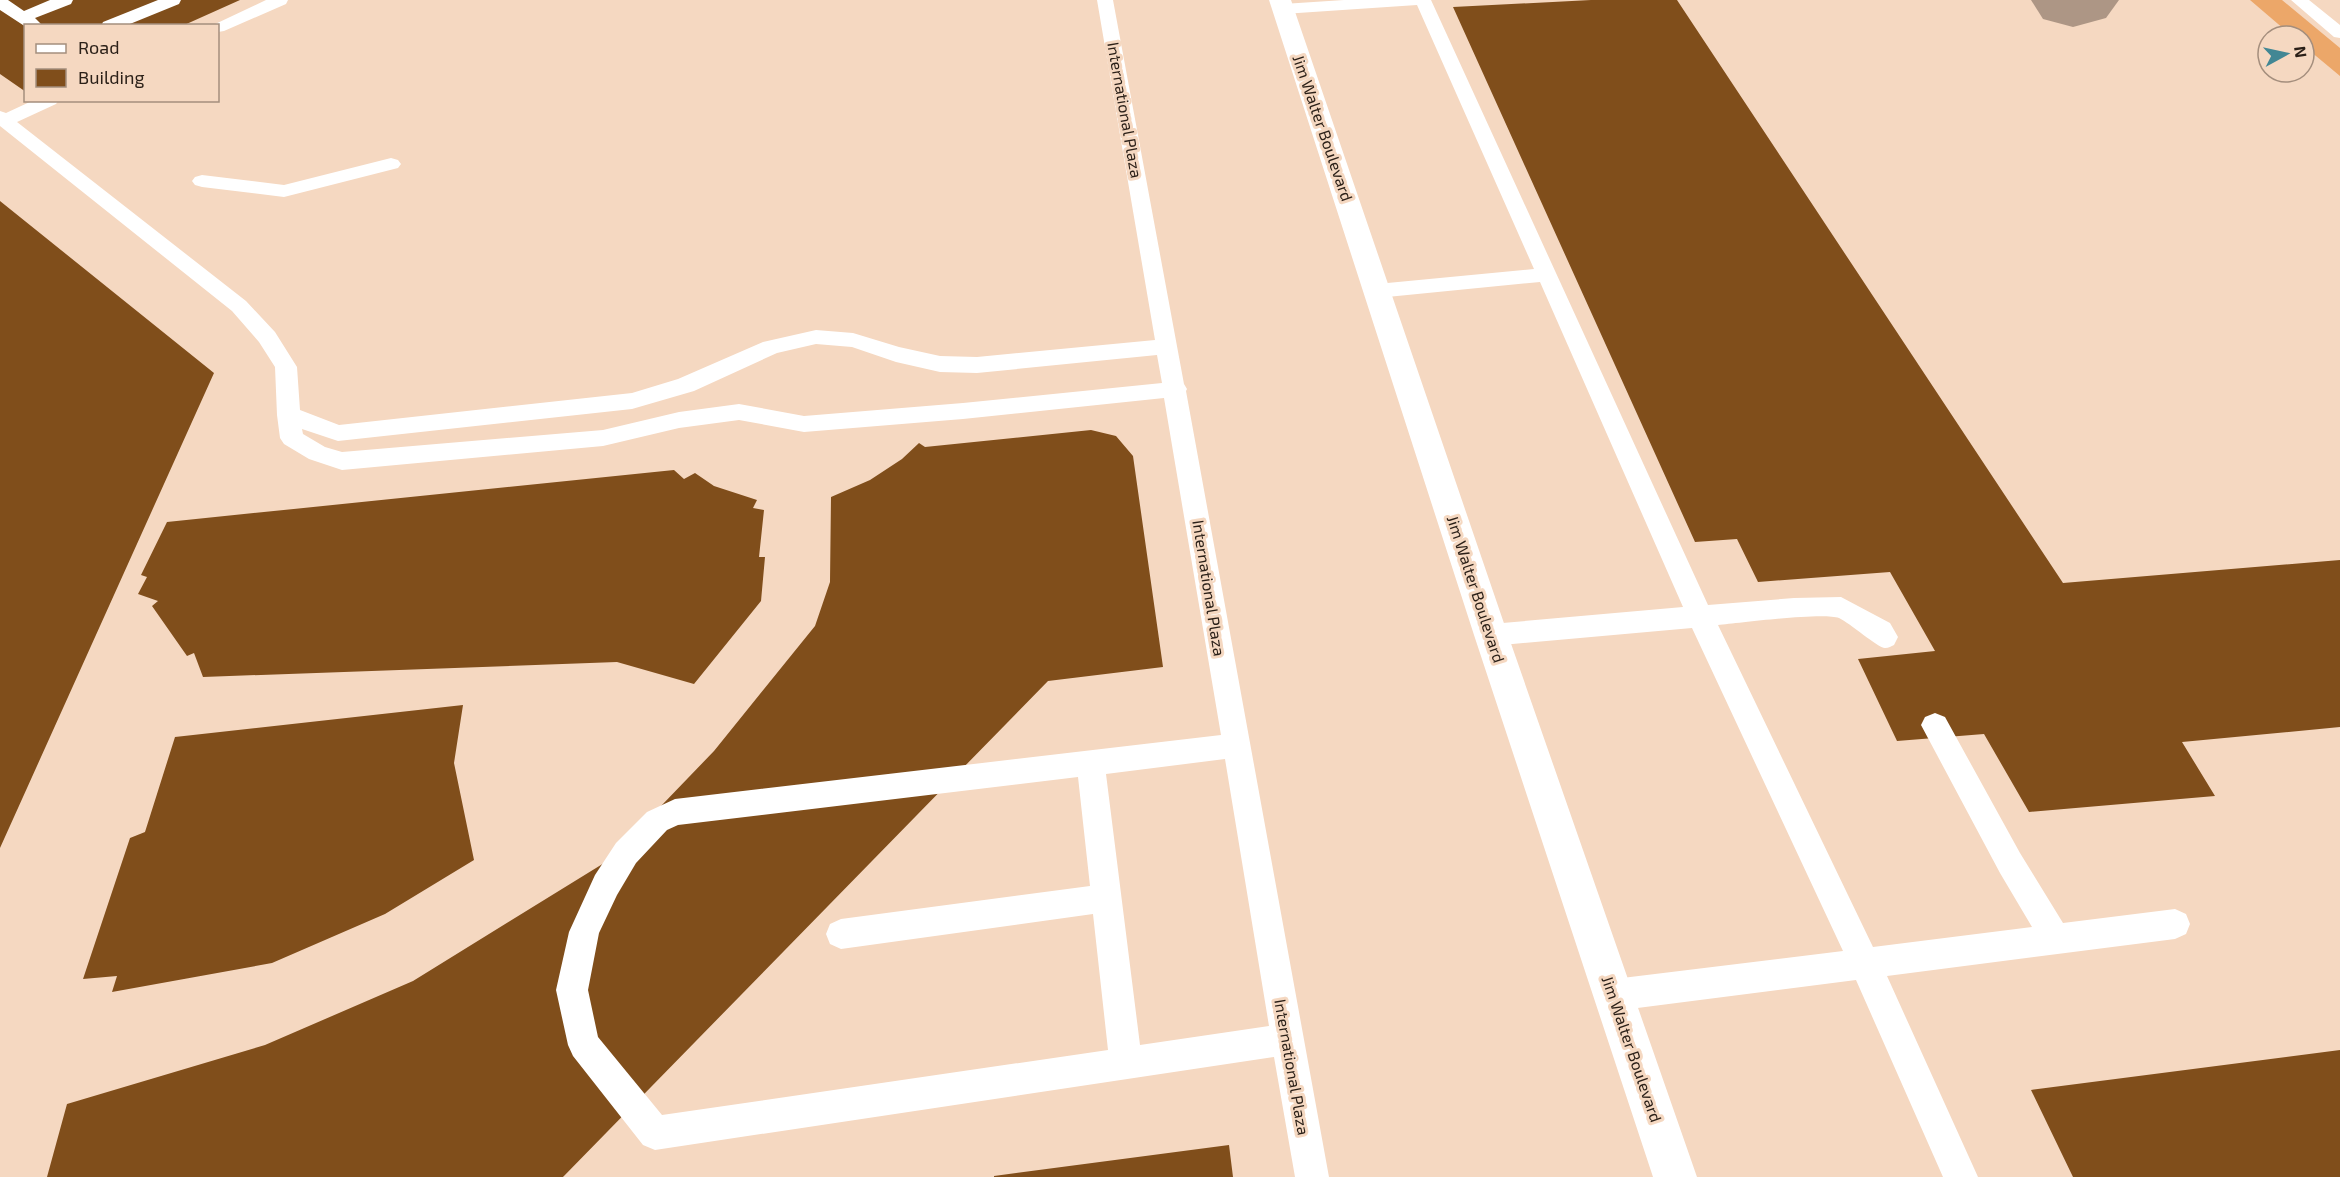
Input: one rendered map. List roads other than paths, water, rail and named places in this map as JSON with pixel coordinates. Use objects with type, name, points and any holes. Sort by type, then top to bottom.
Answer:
[{"type":"street","name":"Jim Walter Boulevard","points":[[1281,4],[1491,635],[1675,1177]]},
{"type":"lane","points":[[0,2],[29,21],[66,0]]},
{"type":"lane","points":[[115,24],[172,0]]},
{"type":"lane","points":[[219,27],[280,0]]},
{"type":"lane","name":"International Plaza","points":[[1105,0],[1176,389],[1235,746],[1312,1177]]},
{"type":"lane","points":[[1281,4],[1422,0],[1701,618],[1864,962],[1961,1177]]},
{"type":"lane","points":[[2299,0],[2340,33]]},
{"type":"lane","points":[[2,119],[45,102]]},
{"type":"lane","points":[[2,119],[239,306],[267,337],[286,367],[288,415],[292,438],[317,453],[342,461],[603,438],[679,420],[739,412],[804,424],[963,411],[1176,389]]},
{"type":"lane","points":[[202,181],[284,191],[391,164]]},
{"type":"lane","points":[[1377,291],[1546,275]]},
{"type":"lane","points":[[288,415],[338,433],[632,401],[686,385],[771,347],[816,337],[853,340],[896,354],[940,364],[976,365],[1168,346]]},
{"type":"lane","points":[[1491,635],[1794,608],[1841,608],[1881,631],[1884,637]]},
{"type":"lane","points":[[1935,725],[2010,863],[2055,939]]},
{"type":"lane","points":[[1235,746],[675,812],[657,821],[634,845],[606,885],[584,932],[572,990],[584,1045],[655,1133],[1287,1039]]},
{"type":"lane","points":[[1091,763],[1126,1064]]},
{"type":"lane","points":[[841,934],[1107,898]]},
{"type":"lane","points":[[1614,995],[2175,924]]}]
